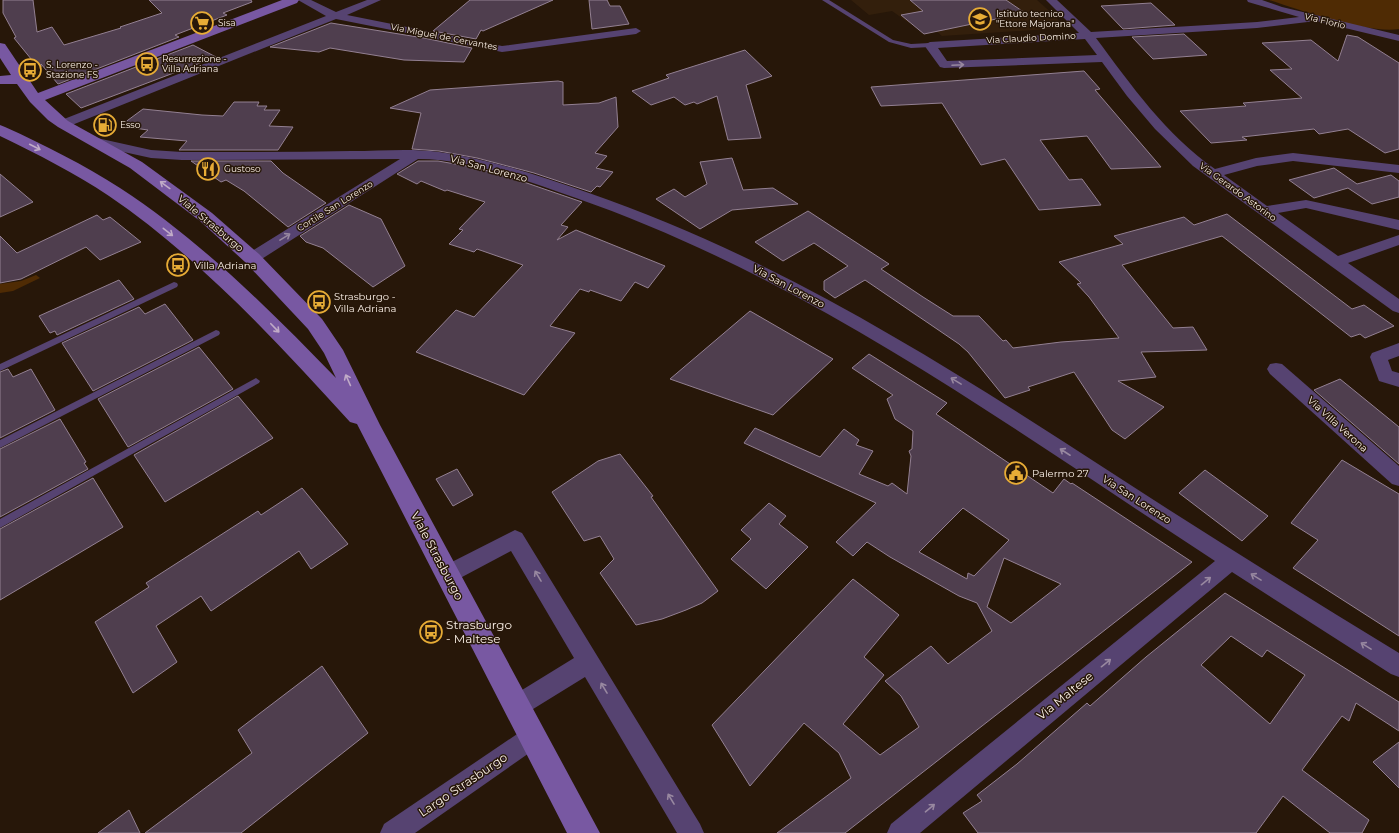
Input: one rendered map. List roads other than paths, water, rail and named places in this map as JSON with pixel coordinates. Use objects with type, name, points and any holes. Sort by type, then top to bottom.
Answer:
[{"type":"street","points":[[35,100],[293,0]]},
{"type":"street","name":"Via Miguel de Cervantes","points":[[304,0],[335,16],[502,48],[636,31]]},
{"type":"street","points":[[63,124],[376,0]]},
{"type":"street","name":"Via Gerardo Astorino","points":[[1051,0],[1088,35],[1104,58],[1159,126],[1198,163],[1399,307]]},
{"type":"street","name":"Via Florio","points":[[1252,0],[1399,38]]},
{"type":"street","name":"Via Claudio Domino","points":[[930,45],[1257,25],[1317,18]]},
{"type":"street","points":[[930,45],[944,65],[1104,58]]},
{"type":"street","name":"Viale Strasburgo","points":[[0,47],[35,100],[63,124],[136,165],[206,217],[252,258],[315,324],[333,350],[347,376],[370,428],[584,833]]},
{"type":"street","points":[[0,80],[12,79],[23,81]]},
{"type":"street","name":"Viale Strasburgo","points":[[0,130],[59,159],[129,203],[169,232],[247,301],[277,330],[370,428]]},
{"type":"street","name":"Via San Lorenzo","points":[[97,142],[151,154],[182,156],[434,155],[466,161],[579,193],[670,228],[759,270],[874,332],[980,396],[1230,561],[1399,666]]},
{"type":"street","name":"Cortile San Lorenzo","points":[[252,258],[417,154]]},
{"type":"street","points":[[1212,174],[1256,162],[1293,157],[1399,169]]},
{"type":"street","points":[[1264,211],[1306,204],[1399,225]]},
{"type":"street","points":[[1335,262],[1399,240]]},
{"type":"street","points":[[247,301],[254,303],[270,298],[278,290],[278,284]]},
{"type":"street","points":[[1399,349],[1378,357],[1385,376],[1399,380]]},
{"type":"street","name":"Via Villa Verona","points":[[1276,369],[1399,478]]},
{"type":"street","points":[[447,575],[516,539],[691,833]]},
{"type":"street","name":"Via Maltese","points":[[900,833],[1230,561]]},
{"type":"street","points":[[517,706],[589,662]]},
{"type":"street","name":"Largo Strasburgo","points":[[393,833],[534,736]]},
{"type":"lane","points":[[825,0],[891,41],[911,46],[930,45]]},
{"type":"lane","points":[[0,368],[174,285]]},
{"type":"lane","points":[[0,444],[216,333]]},
{"type":"lane","points":[[0,524],[256,381]]},
{"type":"place","name":"Istituto tecnico \"Ettore Majorana\"","points":[[980,19]]},
{"type":"place","name":"Sisa","points":[[202,23]]},
{"type":"place","name":"Resurrezione - Villa Adriana","points":[[147,64]]},
{"type":"place","name":"S. Lorenzo - Stazione FS","points":[[30,70]]},
{"type":"place","name":"Esso","points":[[105,125]]},
{"type":"place","name":"Gustoso","points":[[208,169]]},
{"type":"place","name":"Villa Adriana","points":[[178,265]]},
{"type":"place","name":"Strasburgo - Villa Adriana","points":[[319,302]]},
{"type":"place","name":"Palermo 27","points":[[1016,473]]},
{"type":"place","name":"Strasburgo - Maltese","points":[[431,632]]}]
